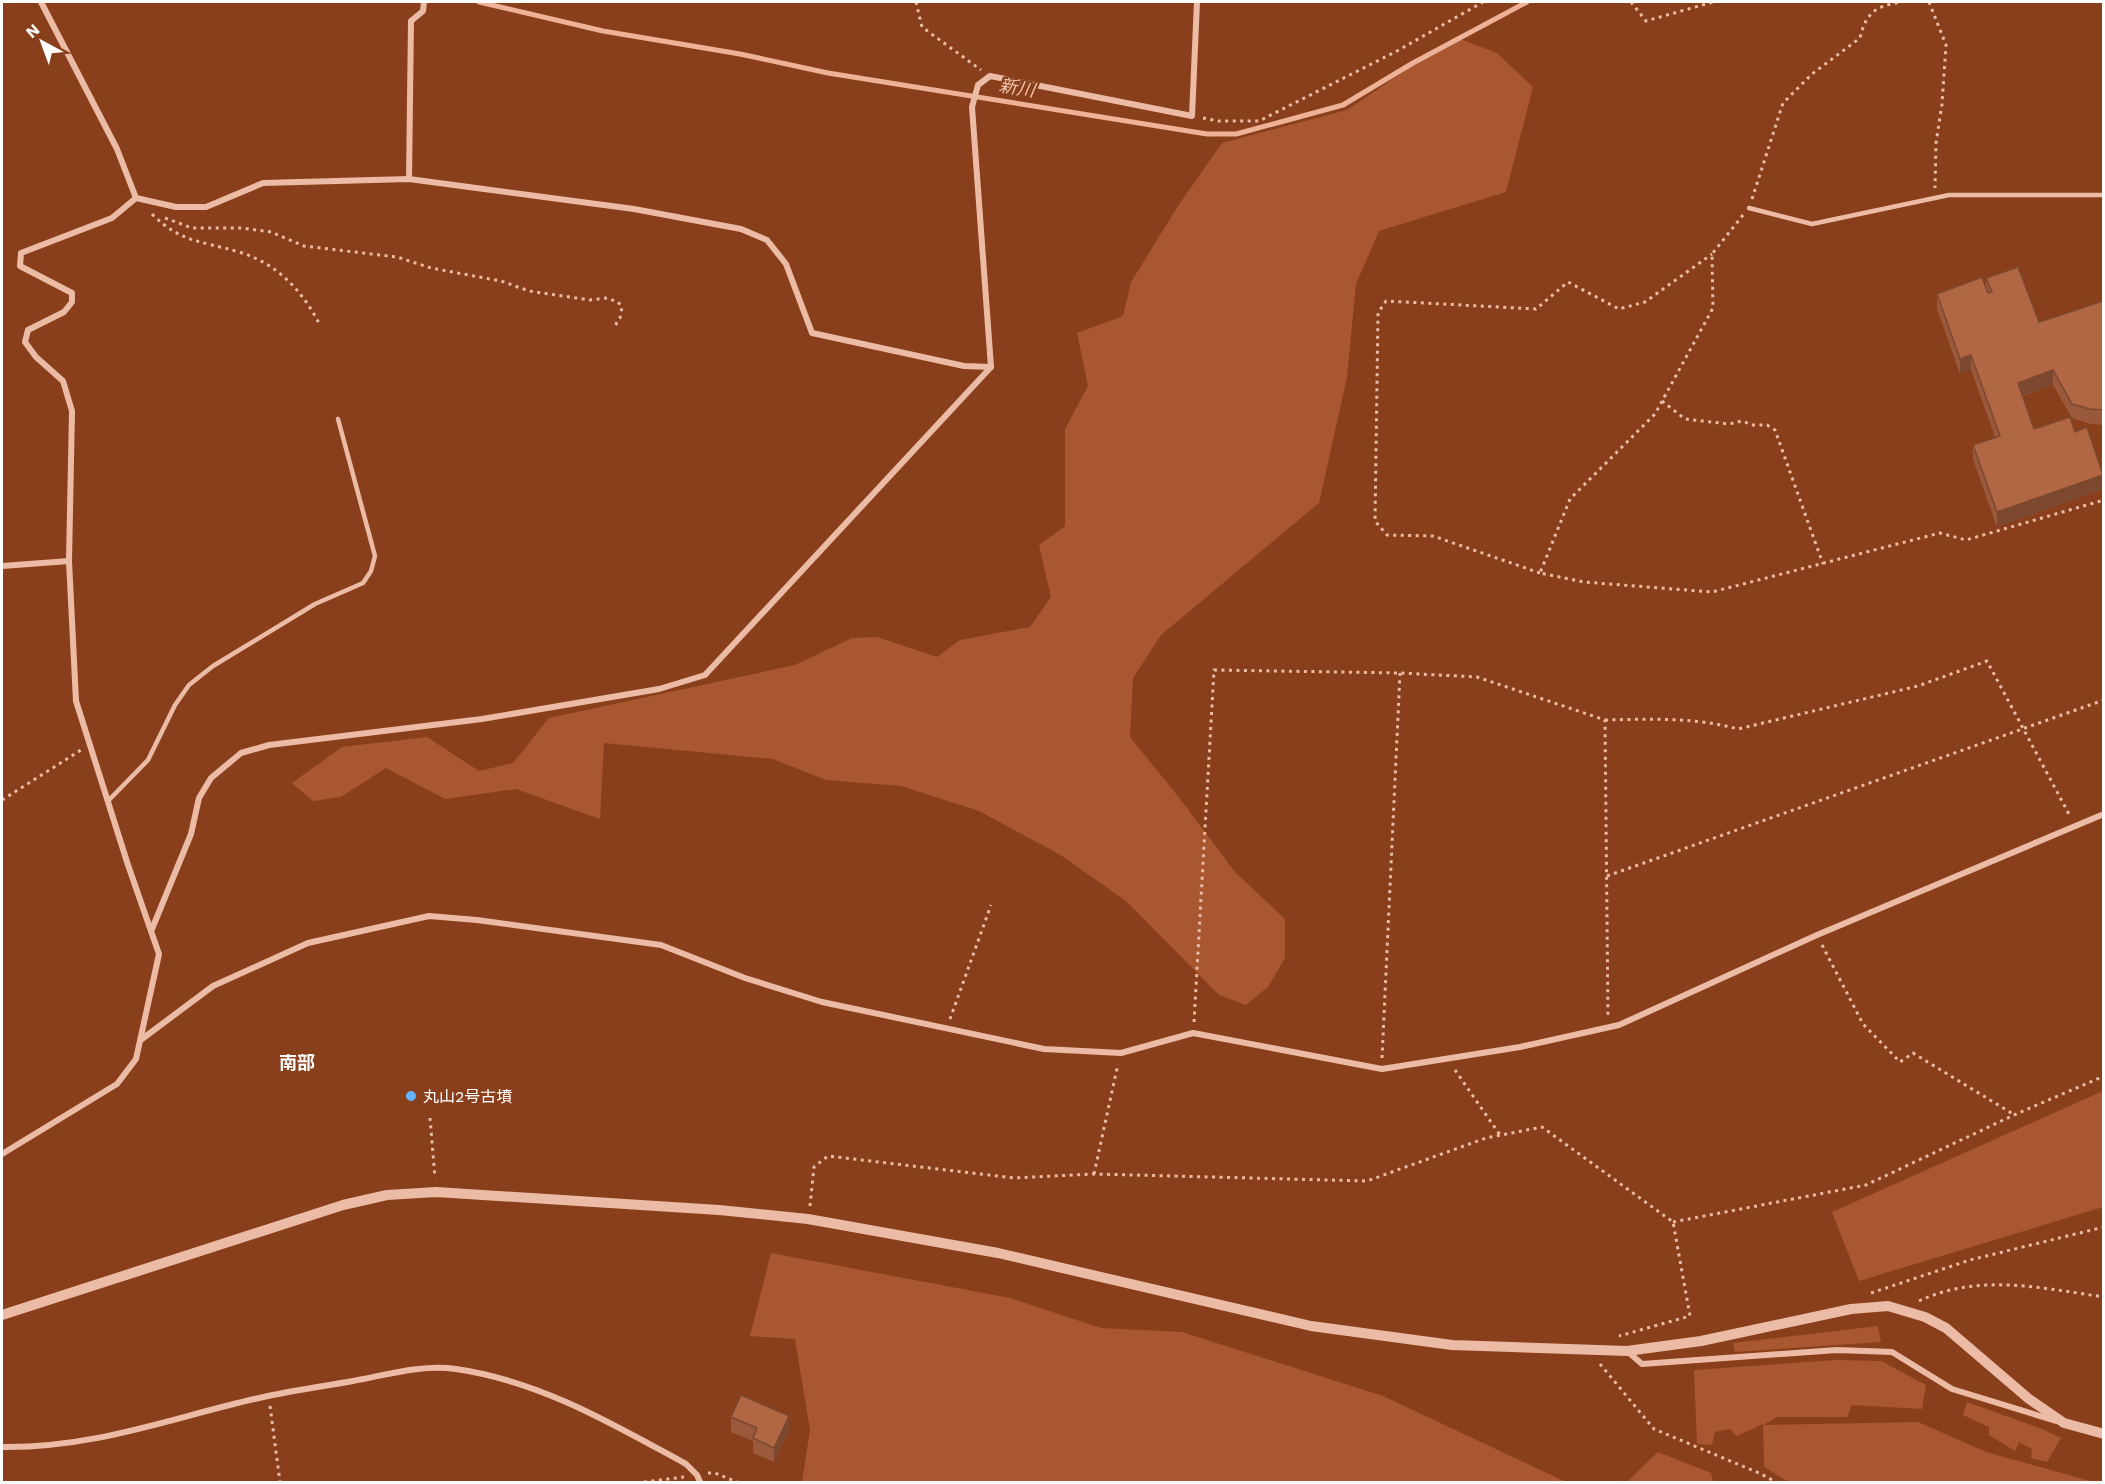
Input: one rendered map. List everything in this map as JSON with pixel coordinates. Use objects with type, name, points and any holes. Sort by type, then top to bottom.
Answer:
[{"type":"street","points":[[41,2],[117,149],[136,198]]},
{"type":"street","points":[[409,179],[411,21],[423,11],[424,2]]},
{"type":"street","points":[[152,929],[191,834],[199,798],[212,778],[241,753],[269,745],[494,717],[658,689],[705,675],[991,367],[972,107],[978,85],[990,76],[1192,116],[1197,2]]},
{"type":"street","points":[[136,198],[176,207],[206,207],[263,183],[409,179],[634,209],[741,230],[767,240],[786,264],[812,333],[964,366],[991,367]]},
{"type":"street","points":[[2,1154],[117,1084],[136,1059],[159,954],[76,701],[69,561],[72,411],[63,381],[36,357],[25,342],[28,330],[64,312],[72,302],[72,293],[20,266],[21,253],[112,218],[136,198]]},
{"type":"street","points":[[2,566],[69,561]]},
{"type":"street","points":[[142,1039],[213,986],[308,943],[429,916],[477,920],[661,945],[745,978],[822,1002],[1044,1049],[1121,1053],[1193,1033],[1382,1069],[1448,1060],[1608,1029],[1817,935],[2103,814]]},
{"type":"street","points":[[2,1315],[343,1205],[387,1195],[436,1192],[719,1210],[808,1220],[998,1253],[1311,1326],[1452,1345],[1627,1351],[1701,1341],[1851,1309],[1888,1306],[1925,1317],[1946,1328],[2029,1399],[2064,1423]]},
{"type":"street","points":[[1627,1351],[1642,1364],[1837,1350],[1892,1352],[1952,1389],[2103,1434]]},
{"type":"street","points":[[2,1447],[43,1447],[111,1437],[268,1396],[422,1368],[455,1368],[509,1380],[582,1407],[686,1464],[697,1474],[700,1482]]},
{"type":"lane","points":[[1749,208],[1812,224],[1949,195],[2103,195]]},
{"type":"lane","points":[[108,801],[148,760],[175,705],[189,685],[213,666],[315,604],[363,583],[371,571],[375,556],[338,419]]},
{"type":"path","points":[[916,2],[922,27],[990,76]]},
{"type":"path","points":[[1192,116],[1218,121],[1259,121],[1386,56],[1483,2]]},
{"type":"path","points":[[1631,2],[1646,21],[1713,2]]},
{"type":"path","points":[[1902,2],[1874,9],[1863,23],[1860,38],[1812,74],[1783,103],[1749,208],[1712,254],[1645,303],[1619,309],[1568,282],[1536,309],[1386,301],[1378,313],[1375,521],[1386,535],[1432,536],[1540,573],[1584,582],[1712,592],[1940,533],[1966,540],[2103,500]]},
{"type":"path","points":[[1929,2],[1946,45],[1942,105],[1936,143],[1935,198]]},
{"type":"path","points":[[136,198],[166,229],[180,237],[241,253],[282,273],[302,296],[319,323]]},
{"type":"path","points":[[136,198],[169,221],[192,228],[261,231],[304,246],[397,257],[430,268],[501,281],[529,291],[590,300],[607,298],[618,302],[622,307],[620,318],[614,327]]},
{"type":"path","points":[[1540,573],[1570,499],[1655,414],[1713,308],[1712,254]]},
{"type":"path","points":[[1662,401],[1685,419],[1729,424],[1743,421],[1753,425],[1767,425],[1775,430],[1823,564]]},
{"type":"path","points":[[1193,1033],[1214,670],[1400,673],[1477,677],[1605,720],[1648,718],[1717,723],[1737,729],[1918,686],[1987,661],[2075,824]]},
{"type":"path","points":[[1382,1069],[1400,673]]},
{"type":"path","points":[[1607,876],[2103,700]]},
{"type":"path","points":[[1605,720],[1608,1029]]},
{"type":"path","points":[[2,800],[90,745]]},
{"type":"path","points":[[946,1029],[991,905]]},
{"type":"path","points":[[1817,935],[1863,1024],[1900,1062],[1912,1053],[2014,1114]]},
{"type":"path","points":[[1094,1174],[1121,1053]]},
{"type":"path","points":[[1448,1060],[1500,1135]]},
{"type":"path","points":[[1673,1222],[1866,1185],[2014,1114],[2103,1076]]},
{"type":"path","points":[[430,1118],[436,1192]]},
{"type":"path","points":[[808,1220],[814,1167],[828,1156],[1014,1178],[1094,1174],[1367,1180],[1485,1137],[1542,1127],[1673,1222],[1690,1316],[1619,1336],[1611,1351]]},
{"type":"path","points":[[1851,1309],[1874,1290],[1970,1260],[2103,1227]]},
{"type":"path","points":[[1901,1310],[1943,1290],[1968,1286],[2025,1286],[2103,1297]]},
{"type":"path","points":[[1589,1351],[1654,1429],[1776,1482]]},
{"type":"path","points":[[268,1396],[280,1482]]},
{"type":"path","points":[[644,1482],[715,1473],[737,1482]]},
{"type":"shaded area","points":[[1455,37],[1497,53],[1533,87],[1506,192],[1379,231],[1356,284],[1347,377],[1319,503],[1161,635],[1133,678],[1130,737],[1235,872],[1285,919],[1285,958],[1268,987],[1246,1005],[1219,995],[1126,901],[1059,854],[979,811],[901,786],[826,780],[773,759],[604,743],[600,819],[516,789],[445,799],[386,768],[341,797],[313,801],[292,783],[342,747],[427,737],[479,771],[513,763],[549,718],[795,665],[852,638],[877,637],[937,657],[960,640],[1030,627],[1051,597],[1039,545],[1065,526],[1065,429],[1088,386],[1077,333],[1123,316],[1131,282],[1178,206],[1222,143],[1347,110]]},
{"type":"shaded area","points":[[2103,1091],[2103,1207],[1859,1281],[1832,1212]]},
{"type":"shaded area","points":[[771,1253],[1010,1298],[1101,1328],[1182,1332],[1383,1396],[1566,1482],[802,1482],[810,1430],[795,1339],[750,1336]]},
{"type":"shaded area","points":[[1878,1326],[1881,1342],[1735,1352],[1733,1343]]},
{"type":"shaded area","points":[[1836,1360],[1881,1361],[1926,1385],[1922,1409],[1852,1405],[1847,1417],[1777,1417],[1737,1436],[1730,1429],[1715,1432],[1712,1445],[1697,1444],[1694,1370]]},
{"type":"shaded area","points":[[1967,1402],[2061,1438],[2047,1462],[2031,1458],[2032,1449],[2019,1442],[2015,1451],[1989,1435],[1989,1427],[1963,1415]]},
{"type":"shaded area","points":[[1918,1422],[1986,1452],[2094,1482],[1789,1482],[1764,1467],[1763,1425]]},
{"type":"shaded area","points":[[1658,1452],[1711,1473],[1713,1482],[1627,1482]]},
{"type":"building","points":[[2018,267],[2039,322],[2103,301],[2103,410],[2072,404],[2053,370],[2018,383],[2034,429],[2070,417],[2075,432],[2087,427],[2103,475],[1997,512],[1973,445],[2000,436],[1971,355],[1960,359],[1937,294],[1982,277],[1988,293],[1992,292],[1986,278]]},
{"type":"building","points":[[741,1395],[789,1416],[774,1448],[753,1438],[757,1428],[731,1417]]},
{"type":"waterway","name":"新川","points":[[479,2],[603,31],[740,54],[828,73],[1207,134],[1236,134],[1343,105],[1413,63],[1527,2]]},
{"type":"place","name":"丸山2号古墳","points":[[411,1096]]},
{"type":"district","name":"南部","points":[[297,1063]]}]
